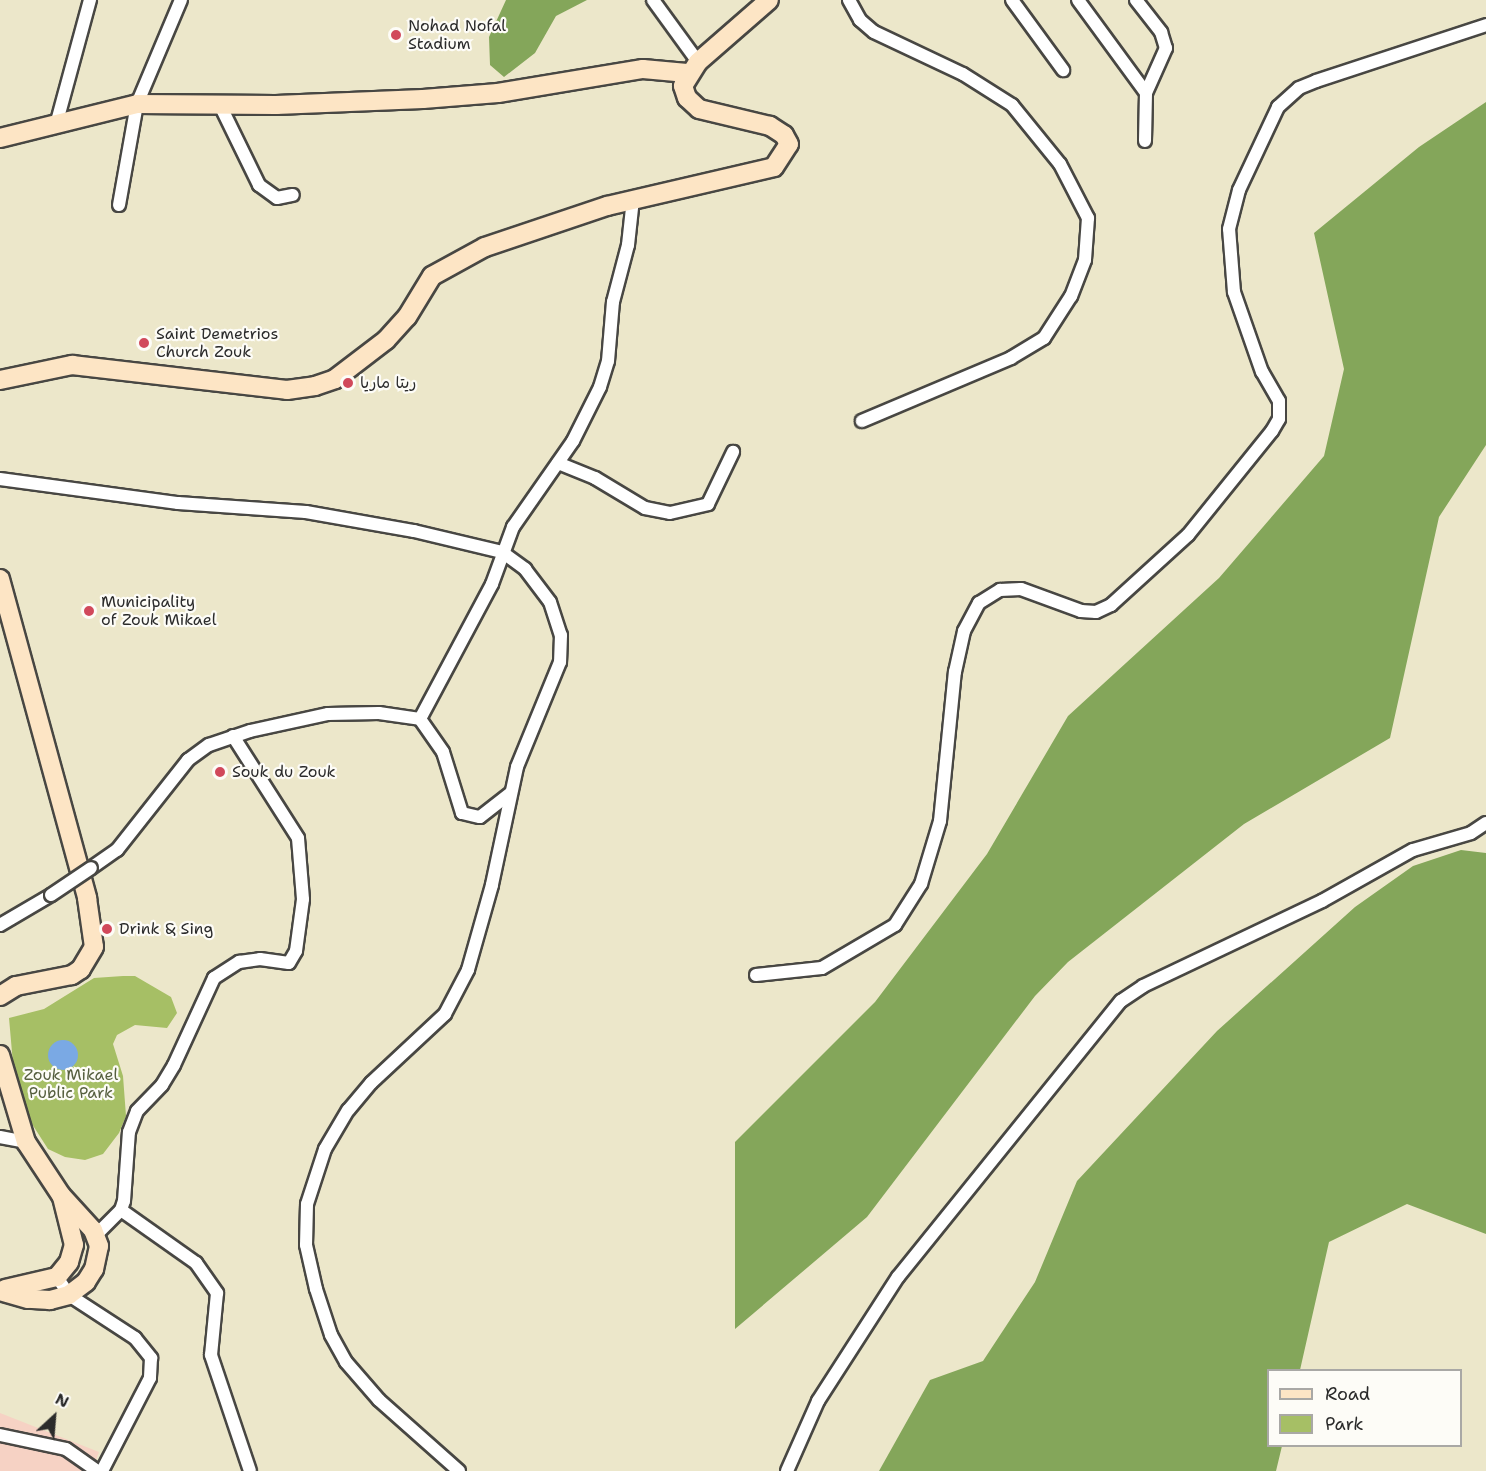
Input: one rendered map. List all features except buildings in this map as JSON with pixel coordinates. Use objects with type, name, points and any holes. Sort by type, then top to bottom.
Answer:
[{"type":"main road","points":[[0,380],[72,365],[287,390],[315,386],[335,379],[386,340],[407,317],[432,276],[441,270],[522,232],[633,199],[774,167],[785,154],[789,144],[784,135],[770,126],[699,109],[687,98],[683,86],[693,67],[769,0]]},
{"type":"main road","points":[[0,138],[137,104],[220,105],[423,99],[498,93],[569,78],[643,69],[693,67]]},
{"type":"main road","points":[[0,579],[87,898],[94,947],[81,969],[72,975],[16,986],[0,996]]},
{"type":"main road","points":[[0,1055],[26,1142],[61,1195],[95,1236],[99,1246],[94,1269],[86,1282],[69,1295],[50,1300],[28,1299],[0,1290]]},
{"type":"main road","points":[[0,1290],[21,1288],[57,1277],[74,1254],[61,1195]]},
{"type":"street","points":[[56,125],[90,0]]},
{"type":"street","points":[[119,205],[137,104],[181,0]]},
{"type":"street","points":[[653,0],[693,67]]},
{"type":"street","points":[[849,0],[860,20],[874,32],[963,74],[1012,105],[1060,164],[1088,218],[1084,260],[1071,296],[1044,338],[1011,358],[862,421]]},
{"type":"street","points":[[1012,0],[1063,70]]},
{"type":"street","points":[[1078,0],[1146,93]]},
{"type":"street","points":[[1136,0],[1161,32],[1166,48],[1146,93],[1145,141]]},
{"type":"street","points":[[756,975],[822,968],[895,925],[921,884],[940,821],[950,705],[960,648],[972,614],[987,595],[1021,589],[1081,611],[1096,612],[1111,605],[1188,535],[1272,431],[1279,419],[1279,401],[1248,338],[1233,283],[1229,229],[1239,190],[1278,106],[1299,88],[1316,81],[1486,25]]},
{"type":"street","points":[[220,105],[259,185],[277,198],[293,195]]},
{"type":"street","points":[[420,719],[447,675],[492,584],[513,526],[558,463],[585,420],[605,372],[613,302],[628,245],[633,199]]},
{"type":"street","points":[[558,463],[595,478],[645,508],[670,513],[708,504],[733,452]]},
{"type":"street","points":[[0,479],[85,493],[367,520],[502,552],[540,585],[558,620],[561,649],[512,794],[475,949],[459,989],[445,1014],[348,1110],[325,1149],[307,1204],[306,1245],[316,1289],[331,1335],[346,1362],[379,1400],[459,1471]]},
{"type":"street","points":[[0,925],[91,868],[130,836],[188,760],[209,745],[233,736],[344,712],[420,719]]},
{"type":"street","points":[[420,719],[442,752],[462,813],[480,817],[512,794]]},
{"type":"street","points":[[95,1236],[121,1210],[132,1124],[137,1111],[162,1085],[174,1065],[214,978],[239,962],[260,959],[289,963],[296,951],[303,899],[298,838],[233,736]]},
{"type":"street","points":[[787,1471],[818,1401],[898,1277],[1025,1121],[1102,1019],[1121,1001],[1143,986],[1322,902],[1413,850],[1471,833],[1486,824]]},
{"type":"street","points":[[0,1137],[26,1142]]},
{"type":"street","points":[[121,1210],[196,1263],[218,1293],[211,1355],[250,1471]]},
{"type":"street","points":[[57,1277],[69,1295],[141,1343],[153,1366],[102,1471]]},
{"type":"street","points":[[0,1435],[66,1449],[97,1471]]},
{"type":"shaded area","points":[[0,1413],[99,1452],[92,1471],[0,1471]]},
{"type":"green space","points":[[506,0],[587,0],[556,16],[535,53],[504,77],[490,65],[489,37]]},
{"type":"green space","points":[[1486,102],[1486,445],[1439,517],[1390,738],[1244,824],[1068,962],[1035,996],[867,1217],[735,1329],[735,1142],[875,1002],[987,854],[1068,716],[1219,578],[1324,456],[1344,369],[1314,233],[1419,147]]},
{"type":"green space","points":[[1461,850],[1486,853],[1486,1234],[1407,1204],[1329,1242],[1300,1369],[1267,1369],[1267,1447],[1282,1447],[1276,1471],[879,1471],[930,1380],[983,1361],[1035,1282],[1077,1181],[1217,1031],[1355,907],[1413,866]]},
{"type":"green space","name":"Zouk Mikael Public Park","points":[[135,976],[171,997],[177,1013],[167,1028],[135,1025],[117,1035],[113,1044],[123,1076],[126,1116],[119,1133],[103,1154],[85,1160],[65,1157],[48,1149],[25,1113],[14,1075],[9,1018],[44,1009],[94,978]]},
{"type":"water","points":[[63,1040],[69,1041],[77,1049],[77,1061],[69,1069],[63,1070],[57,1069],[49,1061],[48,1055],[49,1049],[57,1041]]},
{"type":"place","name":"Nohad Nofal Stadium","points":[[396,35]]},
{"type":"place","name":"Saint Demetrios Church Zouk","points":[[144,343]]},
{"type":"place","name":"ريتا ماريا","points":[[348,383]]},
{"type":"place","name":"Municipality of Zouk Mikael","points":[[89,611]]},
{"type":"place","name":"Souk du Zouk","points":[[220,772]]},
{"type":"place","name":"Drink & Sing","points":[[107,929]]}]
